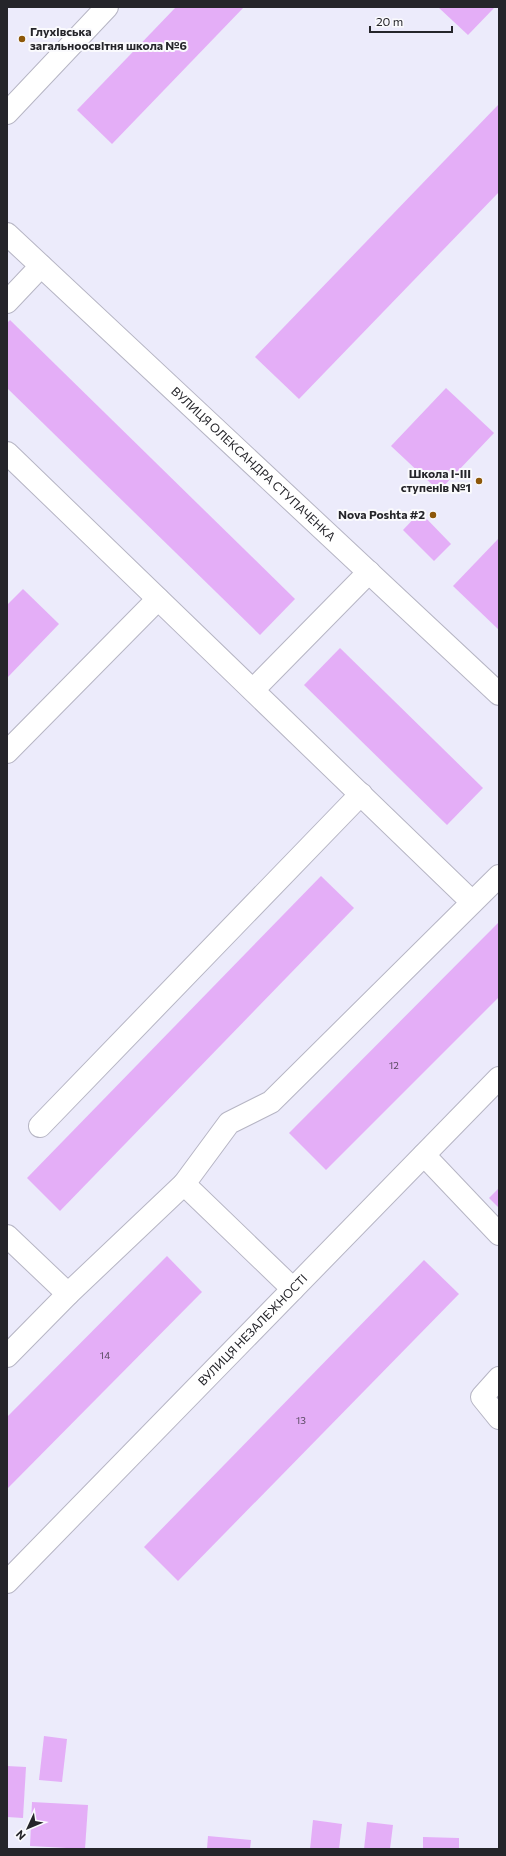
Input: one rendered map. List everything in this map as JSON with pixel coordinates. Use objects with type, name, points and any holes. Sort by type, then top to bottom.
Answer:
[{"type":"street","points":[[7,113],[107,7]]},
{"type":"street","name":"ВУЛИЦЯ ОЛЕКСАНДРА СТУПАЧЕНКА","points":[[7,234],[499,694]]},
{"type":"street","points":[[7,302],[41,266]]},
{"type":"street","points":[[7,453],[472,902]]},
{"type":"street","points":[[253,690],[369,572]]},
{"type":"street","points":[[7,752],[158,599]]},
{"type":"street","points":[[40,1126],[361,794]]},
{"type":"street","points":[[7,1356],[68,1294],[184,1184],[229,1123],[271,1102],[499,876]]},
{"type":"street","name":"ВУЛИЦЯ НЕЗАЛЕЖНОСТІ","points":[[7,1582],[499,1078]]},
{"type":"street","points":[[424,1155],[499,1234]]},
{"type":"street","points":[[184,1184],[293,1289]]},
{"type":"street","points":[[7,1236],[68,1294]]},
{"type":"street","points":[[499,1378],[482,1397],[499,1418]]},
{"type":"building","points":[[176,7],[244,7],[112,144],[77,110]]},
{"type":"building","points":[[438,7],[495,7],[468,35]]},
{"type":"building","points":[[499,104],[499,192],[299,399],[255,357]]},
{"type":"building","points":[[10,320],[295,599],[260,635],[7,388],[7,323]]},
{"type":"building","points":[[446,388],[494,433],[439,491],[391,446]]},
{"type":"building","points":[[420,512],[451,544],[434,561],[403,530]]},
{"type":"building","points":[[499,538],[499,630],[453,586]]},
{"type":"building","points":[[23,589],[59,624],[7,678],[7,605]]},
{"type":"building","points":[[340,648],[483,788],[447,825],[304,685]]},
{"type":"building","points":[[321,876],[354,908],[60,1211],[27,1178]]},
{"type":"building","points":[[499,922],[499,997],[326,1170],[289,1133]]},
{"type":"building","points":[[499,1188],[499,1208],[489,1198]]},
{"type":"building","points":[[167,1256],[202,1292],[7,1489],[7,1417]]},
{"type":"building","points":[[424,1260],[459,1294],[178,1581],[144,1547]]},
{"type":"building","points":[[44,1736],[67,1739],[62,1782],[39,1780]]},
{"type":"building","points":[[7,1766],[26,1767],[23,1818],[7,1817]]},
{"type":"building","points":[[32,1802],[88,1805],[85,1849],[30,1846]]},
{"type":"building","points":[[313,1820],[342,1824],[339,1849],[310,1849]]},
{"type":"building","points":[[367,1822],[393,1825],[390,1849],[364,1849]]},
{"type":"building","points":[[208,1836],[251,1840],[250,1849],[207,1849]]},
{"type":"building","points":[[423,1837],[459,1838],[459,1849],[423,1849]]},
{"type":"place","name":"Глухівська загальноосвітня школа №6","points":[[22,39]]},
{"type":"place","name":"Школа І-ІІІ ступенів №1","points":[[479,481]]},
{"type":"place","name":"Nova Poshta #2","points":[[433,515]]}]
